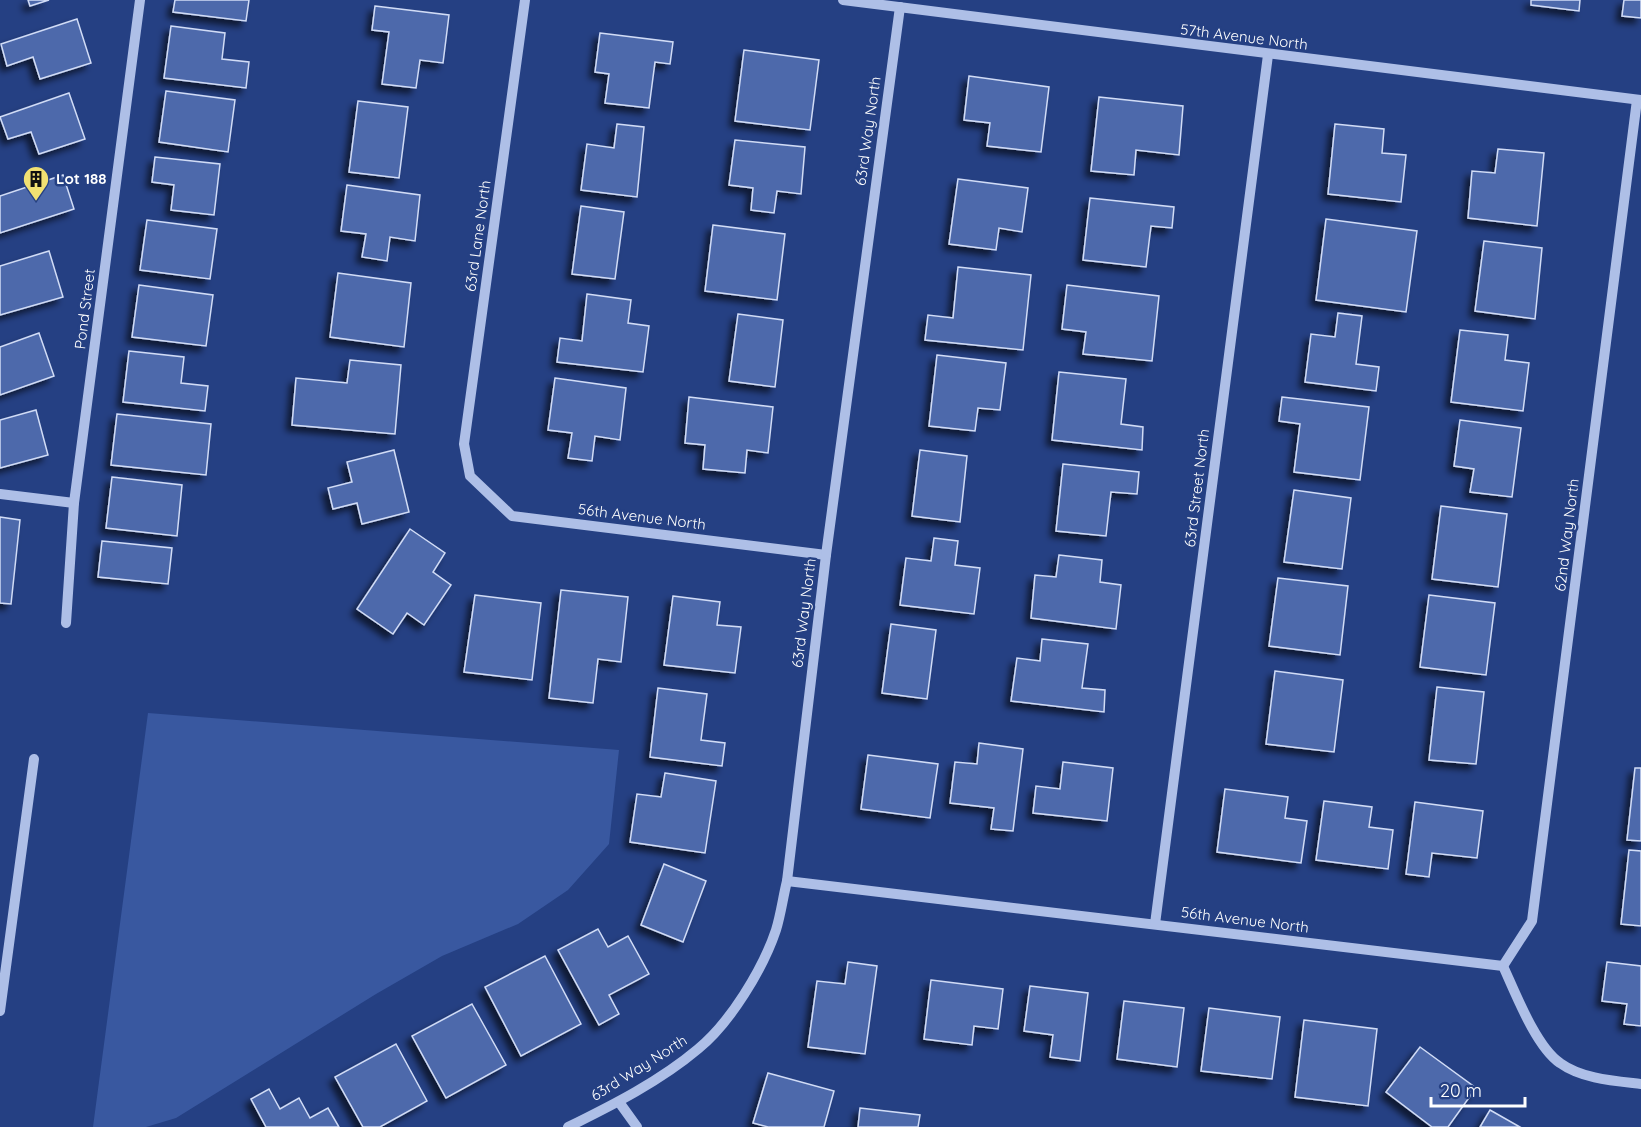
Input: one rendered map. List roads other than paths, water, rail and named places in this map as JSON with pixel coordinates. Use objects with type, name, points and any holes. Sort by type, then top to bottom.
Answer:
[{"type":"street","name":"Pond Street","points":[[66,623],[74,503],[140,0]]},
{"type":"street","name":"63rd Lane North","points":[[470,476],[464,444],[525,0]]},
{"type":"street","name":"57th Avenue North","points":[[843,0],[1268,56],[1639,100]]},
{"type":"street","name":"63rd Way North","points":[[568,1127],[619,1102],[699,1048],[727,1018],[758,970],[775,930],[787,880],[826,555],[900,7]]},
{"type":"street","name":"63rd Street North","points":[[1155,924],[1268,56]]},
{"type":"street","name":"62nd Way North","points":[[1503,966],[1532,921],[1639,100]]},
{"type":"street","name":"56th Avenue North","points":[[470,476],[512,516],[826,555]]},
{"type":"street","points":[[0,494],[74,503]]},
{"type":"street","points":[[0,1011],[34,759]]},
{"type":"street","name":"56th Avenue North","points":[[787,880],[1503,966]]},
{"type":"street","points":[[1503,966],[1535,1033],[1559,1063],[1600,1079],[1641,1084]]},
{"type":"street","points":[[619,1102],[637,1127]]},
{"type":"place","name":"Lot 188","points":[[36,202]]}]
